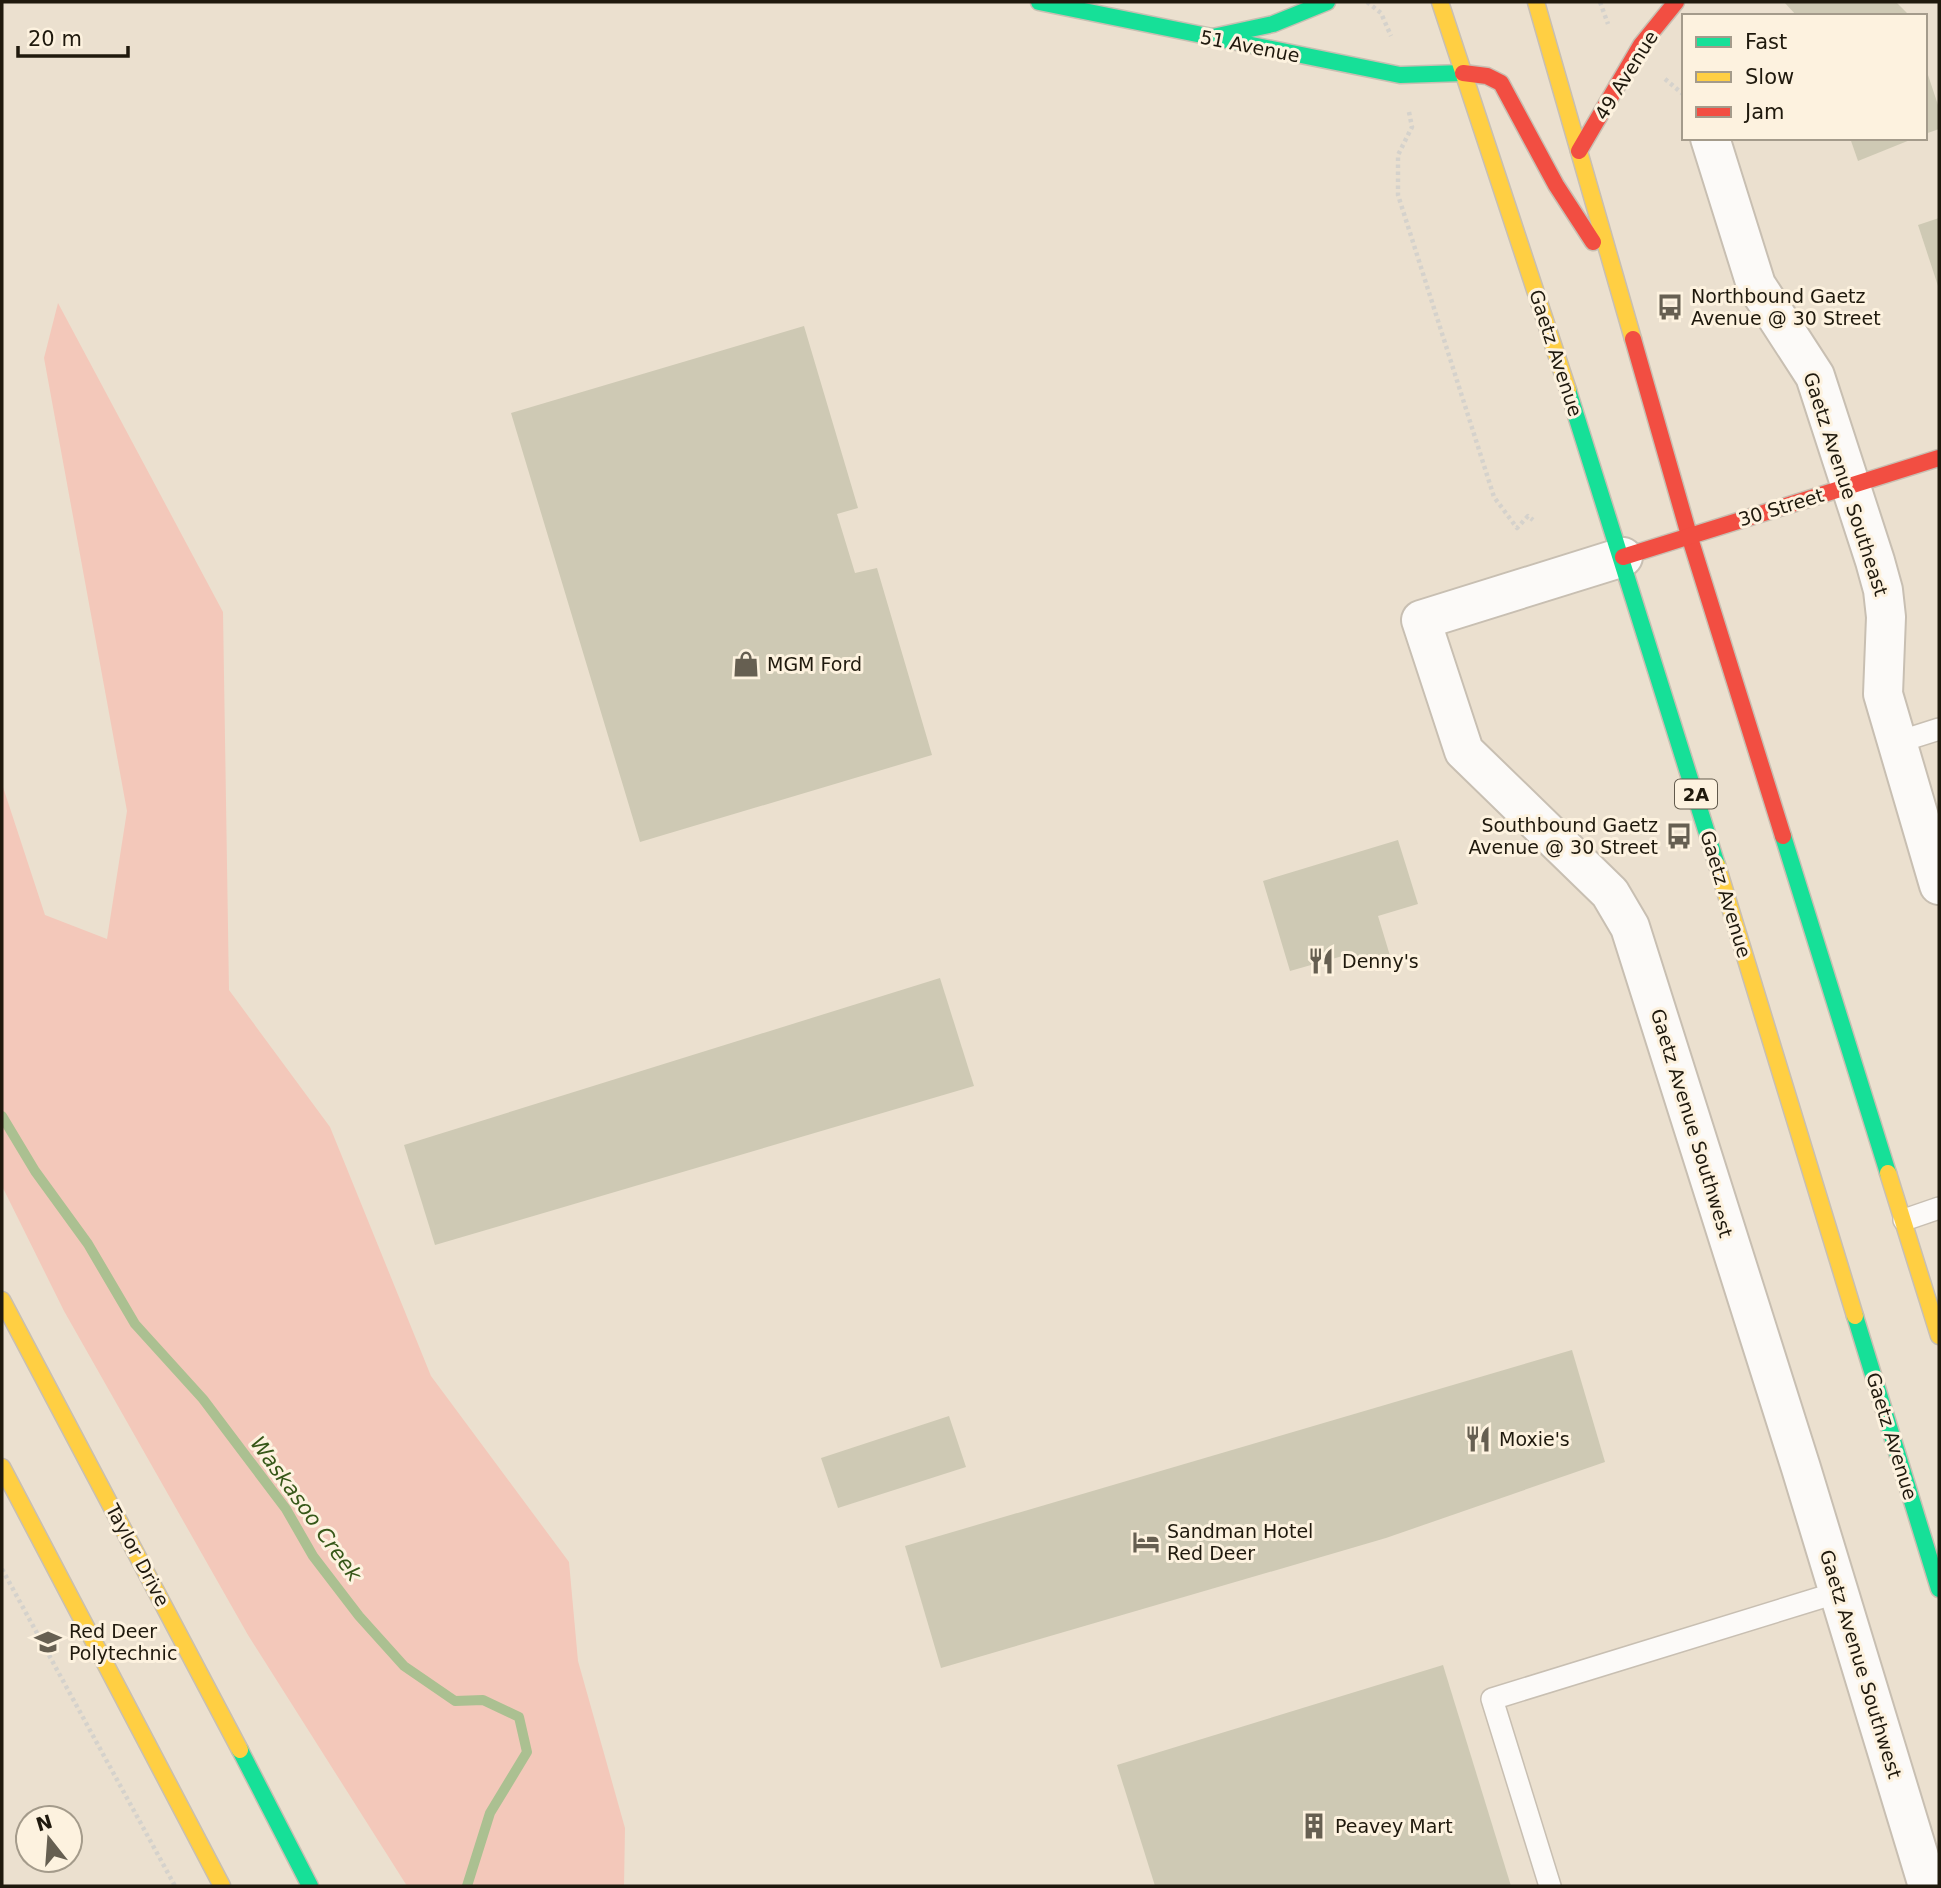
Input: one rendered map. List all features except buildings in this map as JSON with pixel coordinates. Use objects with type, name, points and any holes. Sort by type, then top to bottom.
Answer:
[{"type":"main road","name":"51 Avenue","points":[[1039,2],[1400,75],[1463,73],[1487,76],[1501,83],[1556,185],[1612,274]]},
{"type":"main road","points":[[1208,38],[1273,24],[1327,2]]},
{"type":"main road","name":"Gaetz Avenue","points":[[1440,2],[1623,556],[1939,1590]]},
{"type":"main road","points":[[1536,2],[1689,535],[1939,1336]]},
{"type":"main road","name":"49 Avenue","points":[[1580,151],[1641,45],[1675,2]]},
{"type":"main road","name":"30 Street","points":[[1623,556],[1939,458]]},
{"type":"main road","name":"Taylor Drive","points":[[2,1300],[186,1645],[310,1886]]},
{"type":"main road","points":[[2,1467],[222,1886]]},
{"type":"street","name":"Gaetz Avenue Southeast","points":[[1711,140],[1752,274],[1815,376],[1883,590],[1886,617],[1883,694],[1895,743],[1939,885]]},
{"type":"street","name":"Gaetz Avenue Southwest","points":[[1623,556],[1421,620],[1464,751],[1610,893],[1630,927],[1839,1592],[1928,1886]]},
{"type":"lane","points":[[1895,743],[1939,729]]},
{"type":"lane","points":[[1904,1220],[1939,1208]]},
{"type":"lane","points":[[1550,1886],[1492,1699],[1839,1592]]},
{"type":"path","points":[[1367,2],[1381,13],[1391,37]]},
{"type":"path","points":[[1600,2],[1612,29]]},
{"type":"path","points":[[1412,127],[1398,155],[1398,195],[1404,216],[1494,497],[1517,528],[1528,516],[1533,520]]},
{"type":"path","points":[[2,1569],[175,1886]]},
{"type":"shaded area","points":[[58,303],[223,612],[229,990],[330,1127],[431,1376],[569,1562],[578,1661],[625,1828],[624,1886],[407,1886],[248,1635],[64,1311],[2,1186],[2,784],[45,915],[107,939],[127,811],[44,358]]},
{"type":"waterway","name":"Waskasoo Creek","points":[[2,1116],[35,1171],[88,1244],[135,1324],[203,1399],[286,1509],[313,1556],[359,1616],[404,1666],[455,1701],[483,1700],[519,1717],[527,1752],[490,1813],[467,1886]]},
{"type":"traffic: fast","points":[[1039,2],[1400,75],[1463,73]]},
{"type":"traffic: fast","points":[[1208,38],[1273,24],[1327,2]]},
{"type":"traffic: fast","points":[[1568,390],[1717,865]]},
{"type":"traffic: fast","points":[[1783,836],[1888,1173]]},
{"type":"traffic: fast","points":[[1855,1316],[1939,1589]]},
{"type":"traffic: fast","points":[[240,1750],[310,1886]]},
{"type":"traffic: slow","points":[[1440,2],[1568,390]]},
{"type":"traffic: slow","points":[[1536,2],[1633,339]]},
{"type":"traffic: slow","points":[[1717,865],[1855,1316]]},
{"type":"traffic: slow","points":[[1888,1173],[1939,1336]]},
{"type":"traffic: slow","points":[[2,1300],[240,1750]]},
{"type":"traffic: slow","points":[[2,1467],[222,1886]]},
{"type":"traffic: jam","points":[[1579,151],[1641,45],[1676,2]]},
{"type":"traffic: jam","points":[[1463,73],[1487,76],[1501,83],[1556,185],[1593,242]]},
{"type":"traffic: jam","points":[[1633,339],[1689,535],[1783,836]]},
{"type":"traffic: jam","points":[[1623,557],[1939,458]]},
{"type":"place","name":"Northbound Gaetz Avenue @ 30 Street","points":[[1670,307]]},
{"type":"place","name":"MGM Ford","points":[[746,664]]},
{"type":"place","name":"Southbound Gaetz Avenue @ 30 Street","points":[[1679,836]]},
{"type":"place","name":"Denny's","points":[[1321,961]]},
{"type":"place","name":"Moxie's","points":[[1478,1439]]},
{"type":"place","name":"Sandman Hotel Red Deer","points":[[1146,1542]]},
{"type":"place","name":"Red Deer Polytechnic","points":[[48,1642]]},
{"type":"place","name":"Peavey Mart","points":[[1314,1826]]}]
